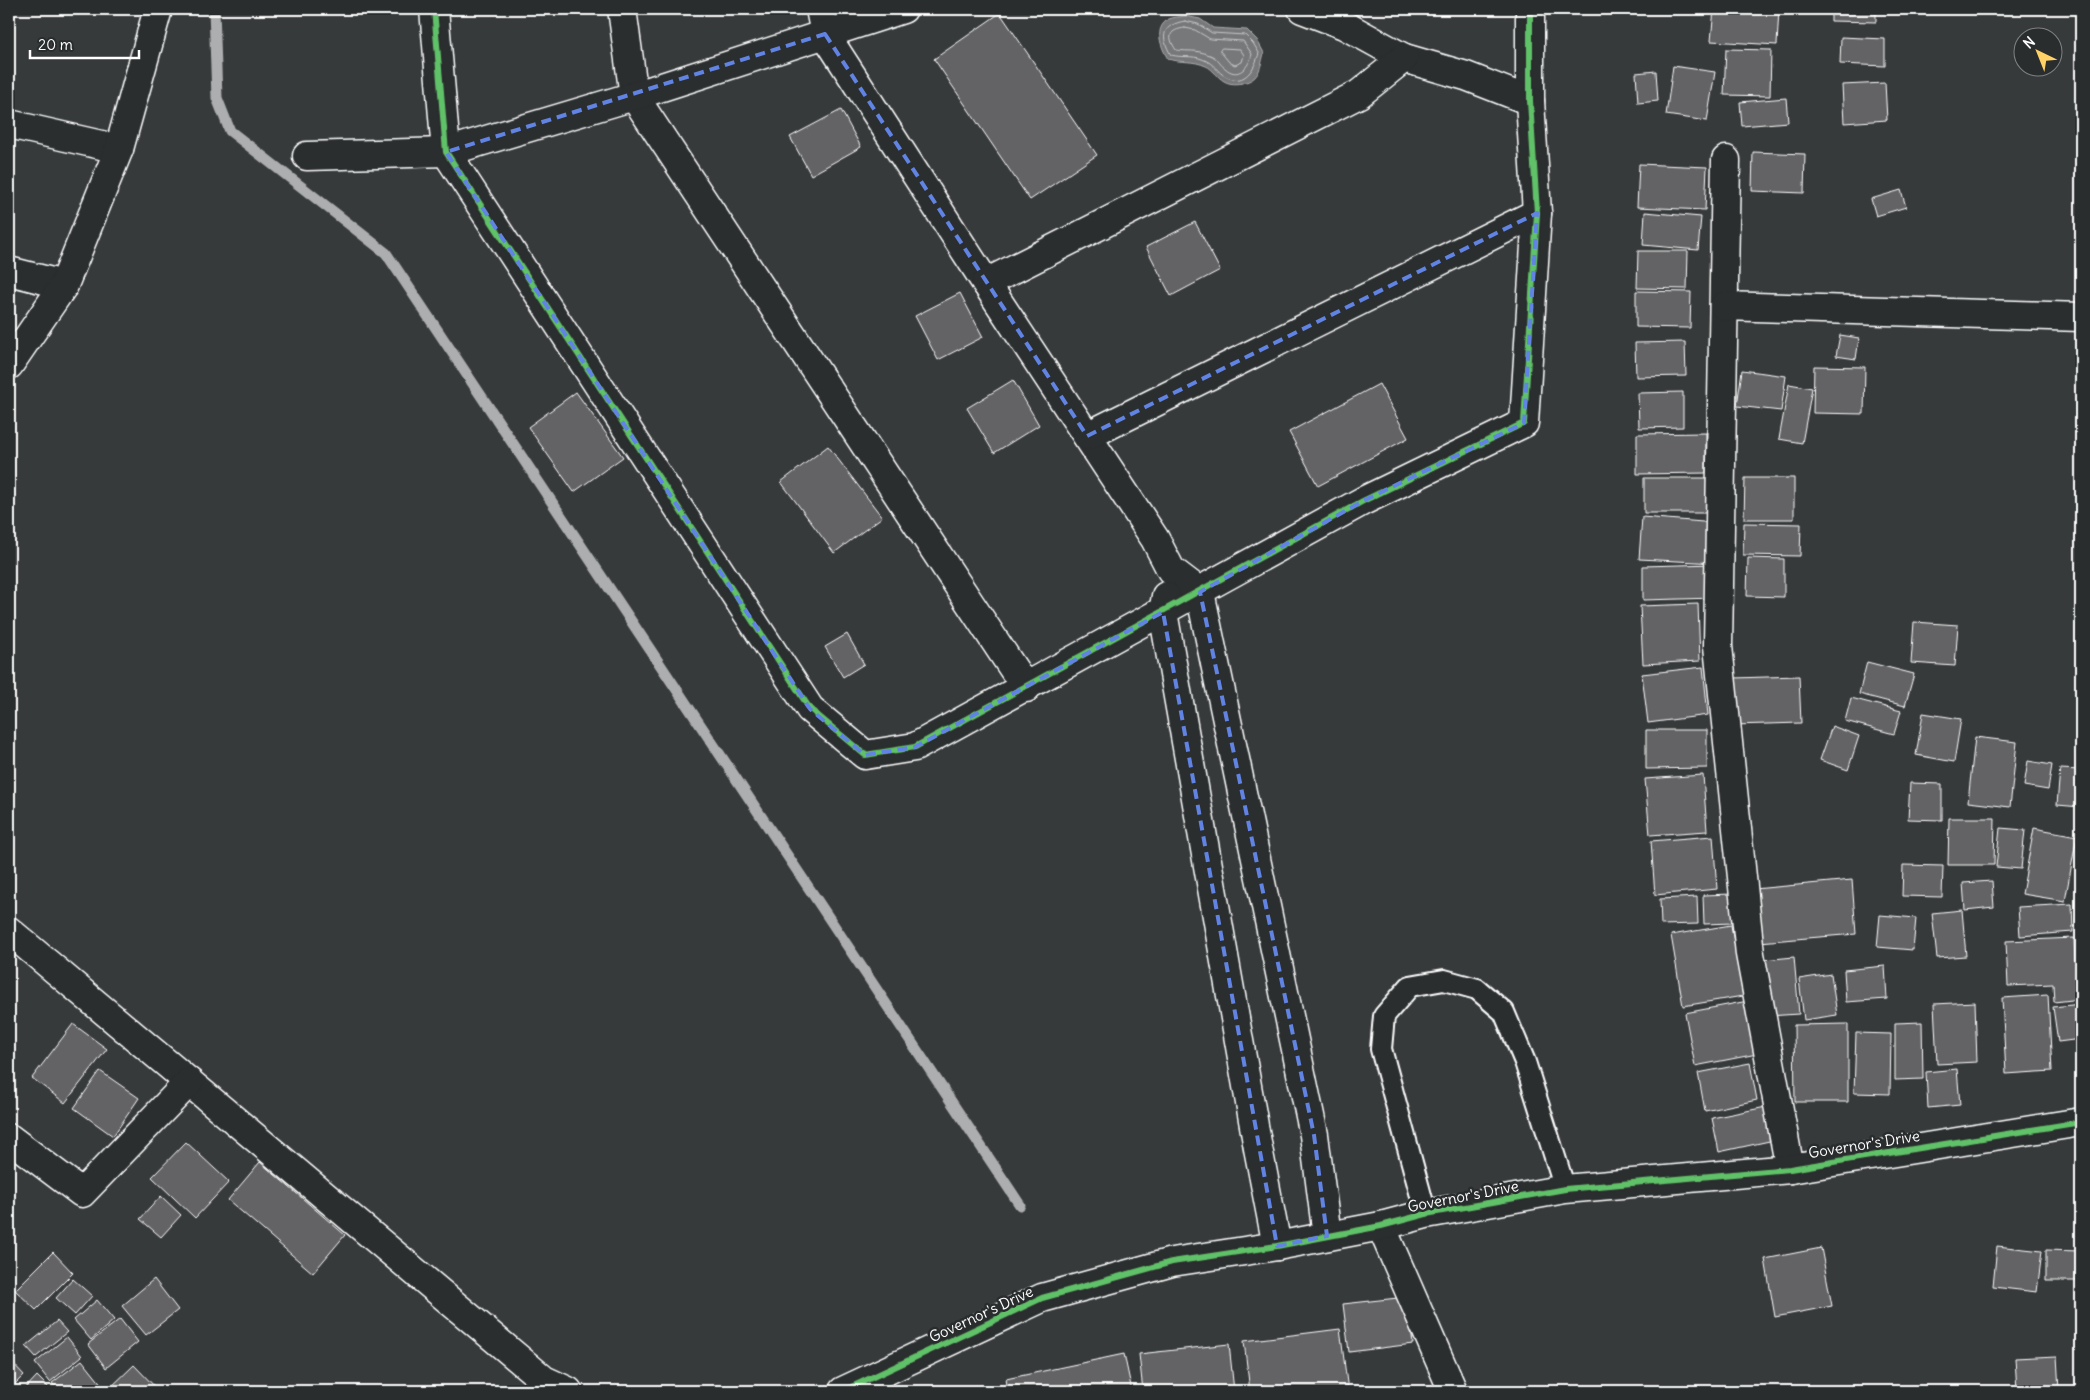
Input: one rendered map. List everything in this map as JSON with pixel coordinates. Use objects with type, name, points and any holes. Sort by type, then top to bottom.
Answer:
[{"type":"street","points":[[9,364],[64,285],[120,149],[158,9]]},
{"type":"street","points":[[434,9],[446,152],[810,709],[865,755],[915,748],[1363,501],[1524,423],[1538,214],[1530,101],[1530,9]]},
{"type":"street","points":[[622,9],[634,96],[1026,688]]},
{"type":"street","points":[[307,156],[446,152],[634,96],[823,21],[903,9]]},
{"type":"street","points":[[1302,9],[1343,17],[1404,58],[1466,76],[1530,101]]},
{"type":"street","points":[[823,21],[986,283],[1155,539],[1172,570],[1200,592],[1314,1135],[1327,1236]]},
{"type":"street","points":[[986,283],[1359,94],[1404,58]]},
{"type":"street","points":[[9,124],[120,149]]},
{"type":"street","points":[[1726,160],[1718,646],[1750,954],[1790,1169]]},
{"type":"street","points":[[1087,436],[1538,214]]},
{"type":"street","points":[[9,271],[64,285]]},
{"type":"street","points":[[1724,306],[2081,318]]},
{"type":"street","points":[[1172,570],[1163,612],[1258,1148],[1278,1246]]},
{"type":"street","points":[[9,931],[544,1380],[568,1391]]},
{"type":"street","points":[[9,1138],[82,1193],[189,1082]]},
{"type":"street","name":"Governor's Drive","points":[[846,1391],[1042,1298],[1172,1262],[1278,1246],[1381,1226],[1426,1214],[1565,1189],[1790,1169],[2081,1122]]},
{"type":"street","points":[[1381,1226],[1453,1391]]},
{"type":"lane","points":[[1426,1214],[1381,1049],[1384,1016],[1410,986],[1444,980],[1477,989],[1504,1012],[1525,1062],[1565,1189]]},
{"type":"highlighted area","points":[[825,34],[1087,436],[1537,213],[1524,423],[1363,501],[1200,592],[1314,1135],[1327,1236],[1277,1246],[1163,612],[915,747],[865,755],[810,709],[446,152]]},
{"type":"water","points":[[1185,16],[1200,19],[1213,28],[1247,30],[1257,40],[1264,53],[1256,76],[1247,82],[1239,84],[1227,83],[1206,66],[1168,59],[1161,43],[1161,27],[1169,19]]},
{"type":"building","points":[[1641,9],[1672,9],[1671,12]]},
{"type":"building","points":[[1714,9],[1779,9],[1777,45],[1711,41]]},
{"type":"building","points":[[1831,9],[1876,9],[1876,22],[1831,21]]},
{"type":"building","points":[[1000,13],[1097,155],[1030,200],[934,59]]},
{"type":"building","points":[[1841,37],[1885,39],[1885,66],[1840,64]]},
{"type":"building","points":[[1726,49],[1771,50],[1770,96],[1724,95]]},
{"type":"building","points":[[1673,66],[1715,72],[1707,121],[1666,115]]},
{"type":"building","points":[[1656,71],[1658,101],[1638,103],[1636,73]]},
{"type":"building","points":[[1885,83],[1887,120],[1844,123],[1842,85]]},
{"type":"building","points":[[1786,98],[1788,122],[1742,126],[1740,102]]},
{"type":"building","points":[[841,110],[861,147],[811,175],[790,137]]},
{"type":"building","points":[[1753,152],[1805,154],[1804,193],[1752,191]]},
{"type":"building","points":[[1639,164],[1707,167],[1705,210],[1637,207]]},
{"type":"building","points":[[1901,190],[1906,207],[1876,216],[1871,199]]},
{"type":"building","points":[[1645,212],[1701,217],[1698,250],[1643,245]]},
{"type":"building","points":[[1195,222],[1220,270],[1171,296],[1146,247]]},
{"type":"building","points":[[1638,251],[1688,251],[1687,289],[1637,288]]},
{"type":"building","points":[[1636,291],[1691,292],[1690,328],[1636,327]]},
{"type":"building","points":[[960,293],[983,337],[938,360],[915,316]]},
{"type":"building","points":[[1840,335],[1859,338],[1856,359],[1836,356]]},
{"type":"building","points":[[1685,342],[1686,376],[1636,377],[1635,343]]},
{"type":"building","points":[[1814,366],[1865,367],[1864,414],[1813,413]]},
{"type":"building","points":[[1742,370],[1786,376],[1781,411],[1737,406]]},
{"type":"building","points":[[1013,380],[1039,425],[994,453],[967,408]]},
{"type":"building","points":[[1379,384],[1408,438],[1318,486],[1289,432]]},
{"type":"building","points":[[1789,384],[1812,388],[1802,443],[1779,439]]},
{"type":"building","points":[[576,392],[623,457],[574,492],[528,427]]},
{"type":"building","points":[[1683,392],[1683,427],[1639,428],[1638,393]]},
{"type":"building","points":[[1706,433],[1706,473],[1637,474],[1637,434]]},
{"type":"building","points":[[828,446],[882,517],[834,553],[781,482]]},
{"type":"building","points":[[1644,478],[1716,478],[1715,513],[1644,513]]},
{"type":"building","points":[[1745,478],[1794,478],[1794,519],[1744,519]]},
{"type":"building","points":[[1642,517],[1715,523],[1716,563],[1639,559]]},
{"type":"building","points":[[1744,523],[1801,524],[1800,556],[1743,555]]},
{"type":"building","points":[[1748,558],[1784,559],[1784,597],[1747,596]]},
{"type":"building","points":[[1715,564],[1716,598],[1643,600],[1643,566]]},
{"type":"building","points":[[1698,604],[1700,661],[1643,664],[1640,606]]},
{"type":"building","points":[[1914,622],[1958,625],[1955,666],[1911,663]]},
{"type":"building","points":[[847,634],[864,664],[843,677],[825,647]]},
{"type":"building","points":[[1867,662],[1914,674],[1905,706],[1859,694]]},
{"type":"building","points":[[1703,667],[1708,715],[1648,723],[1642,674]]},
{"type":"building","points":[[1799,676],[1801,723],[1734,725],[1734,678]]},
{"type":"building","points":[[1851,698],[1901,711],[1894,734],[1845,721]]},
{"type":"building","points":[[1923,713],[1961,719],[1954,762],[1916,755]]},
{"type":"building","points":[[1832,726],[1859,736],[1848,770],[1820,760]]},
{"type":"building","points":[[1646,730],[1707,730],[1707,768],[1646,769]]},
{"type":"building","points":[[1975,737],[2017,742],[2010,807],[1968,802]]},
{"type":"building","points":[[2028,761],[2052,765],[2048,790],[2024,786]]},
{"type":"building","points":[[2060,769],[2081,770],[2081,807],[2057,805]]},
{"type":"building","points":[[1703,775],[1707,831],[1650,835],[1645,779]]},
{"type":"building","points":[[1910,783],[1942,784],[1942,820],[1908,819]]},
{"type":"building","points":[[1949,818],[1995,818],[1994,865],[1948,865]]},
{"type":"building","points":[[2000,828],[2025,830],[2021,869],[1996,867]]},
{"type":"building","points":[[2034,828],[2077,836],[2065,901],[2022,894]]},
{"type":"building","points":[[1713,836],[1717,889],[1655,895],[1651,841]]},
{"type":"building","points":[[1903,865],[1943,866],[1942,897],[1902,896]]},
{"type":"building","points":[[1852,880],[1856,934],[1759,942],[1754,889]]},
{"type":"building","points":[[1992,881],[1994,907],[1965,910],[1963,883]]},
{"type":"building","points":[[1732,894],[1733,923],[1704,924],[1703,895]]},
{"type":"building","points":[[1697,897],[1698,924],[1661,925],[1660,899]]},
{"type":"building","points":[[2072,904],[2073,932],[2020,936],[2018,907]]},
{"type":"building","points":[[1962,910],[1966,956],[1937,958],[1932,913]]},
{"type":"building","points":[[1880,915],[1916,918],[1913,950],[1877,947]]},
{"type":"building","points":[[1731,925],[1743,996],[1683,1006],[1671,935]]},
{"type":"building","points":[[2074,938],[2075,962],[2081,961],[2081,999],[2054,1002],[2053,984],[2008,986],[2006,941]]},
{"type":"building","points":[[1794,957],[1799,1014],[1768,1016],[1763,960]]},
{"type":"building","points":[[1885,966],[1887,999],[1846,1002],[1844,970]]},
{"type":"building","points":[[1831,974],[1837,1015],[1804,1020],[1799,979]]},
{"type":"building","points":[[2048,995],[2052,1071],[2006,1074],[2002,998]]},
{"type":"building","points":[[1748,1001],[1757,1054],[1695,1066],[1685,1013]]},
{"type":"building","points":[[1975,1002],[1977,1062],[1937,1064],[1934,1004]]},
{"type":"building","points":[[2081,1004],[2081,1039],[2058,1042],[2053,1007]]},
{"type":"building","points":[[1922,1022],[1923,1079],[1895,1080],[1895,1023]]},
{"type":"building","points":[[73,1024],[107,1049],[65,1103],[32,1078]]},
{"type":"building","points":[[1848,1024],[1848,1102],[1795,1102],[1794,1025]]},
{"type":"building","points":[[1856,1033],[1891,1034],[1890,1094],[1854,1093]]},
{"type":"building","points":[[1750,1063],[1757,1100],[1705,1111],[1698,1073]]},
{"type":"building","points":[[1957,1069],[1960,1105],[1928,1108],[1926,1072]]},
{"type":"building","points":[[100,1071],[139,1098],[113,1136],[74,1108]]},
{"type":"building","points":[[1766,1107],[1774,1140],[1719,1152],[1712,1118]]},
{"type":"building","points":[[186,1142],[229,1182],[195,1218],[152,1177]]},
{"type":"building","points":[[260,1162],[345,1235],[313,1273],[228,1200]]},
{"type":"building","points":[[161,1196],[181,1215],[161,1237],[140,1219]]},
{"type":"building","points":[[1997,1246],[2042,1251],[2037,1292],[1993,1287]]},
{"type":"building","points":[[1821,1248],[1832,1306],[1775,1317],[1765,1259]]},
{"type":"building","points":[[2046,1250],[2079,1251],[2078,1281],[2046,1281]]},
{"type":"building","points":[[53,1252],[73,1273],[36,1310],[15,1290]]},
{"type":"building","points":[[73,1279],[92,1296],[75,1315],[56,1298]]},
{"type":"building","points":[[154,1279],[178,1310],[146,1335],[122,1306]]},
{"type":"building","points":[[1407,1297],[1413,1344],[1349,1352],[1343,1304]]},
{"type":"building","points":[[97,1300],[114,1320],[91,1340],[74,1320]]},
{"type":"building","points":[[120,1319],[138,1342],[106,1368],[88,1344]]},
{"type":"building","points":[[57,1321],[67,1332],[36,1357],[26,1346]]},
{"type":"building","points":[[1340,1329],[1348,1391],[1250,1391],[1244,1341]]},
{"type":"building","points":[[67,1337],[82,1356],[50,1382],[35,1363]]},
{"type":"building","points":[[1229,1344],[1234,1391],[1143,1391],[1139,1354]]},
{"type":"building","points":[[1124,1354],[1132,1391],[1008,1391],[1006,1379]]},
{"type":"building","points":[[2057,1356],[2059,1391],[2017,1391],[2015,1358]]},
{"type":"building","points":[[9,1359],[24,1375],[9,1390]]},
{"type":"building","points":[[82,1360],[102,1385],[93,1391],[59,1391],[52,1383]]},
{"type":"building","points":[[134,1365],[159,1391],[107,1391]]},
{"type":"building","points":[[37,1376],[52,1391],[23,1391]]},
{"type":"building","points":[[1448,1385],[1449,1391],[1412,1391]]},
{"type":"waterway","points":[[214,9],[217,98],[230,131],[386,253],[1020,1205]]},
{"type":"cycle path","points":[[434,9],[446,152],[810,709],[865,755],[915,747],[1363,501],[1524,423],[1537,213],[1530,101],[1530,9]]},
{"type":"cycle path","points":[[843,1391],[1042,1298],[1172,1262],[1277,1246],[1381,1226],[1426,1214],[1565,1189],[1790,1169],[2081,1122]]}]
